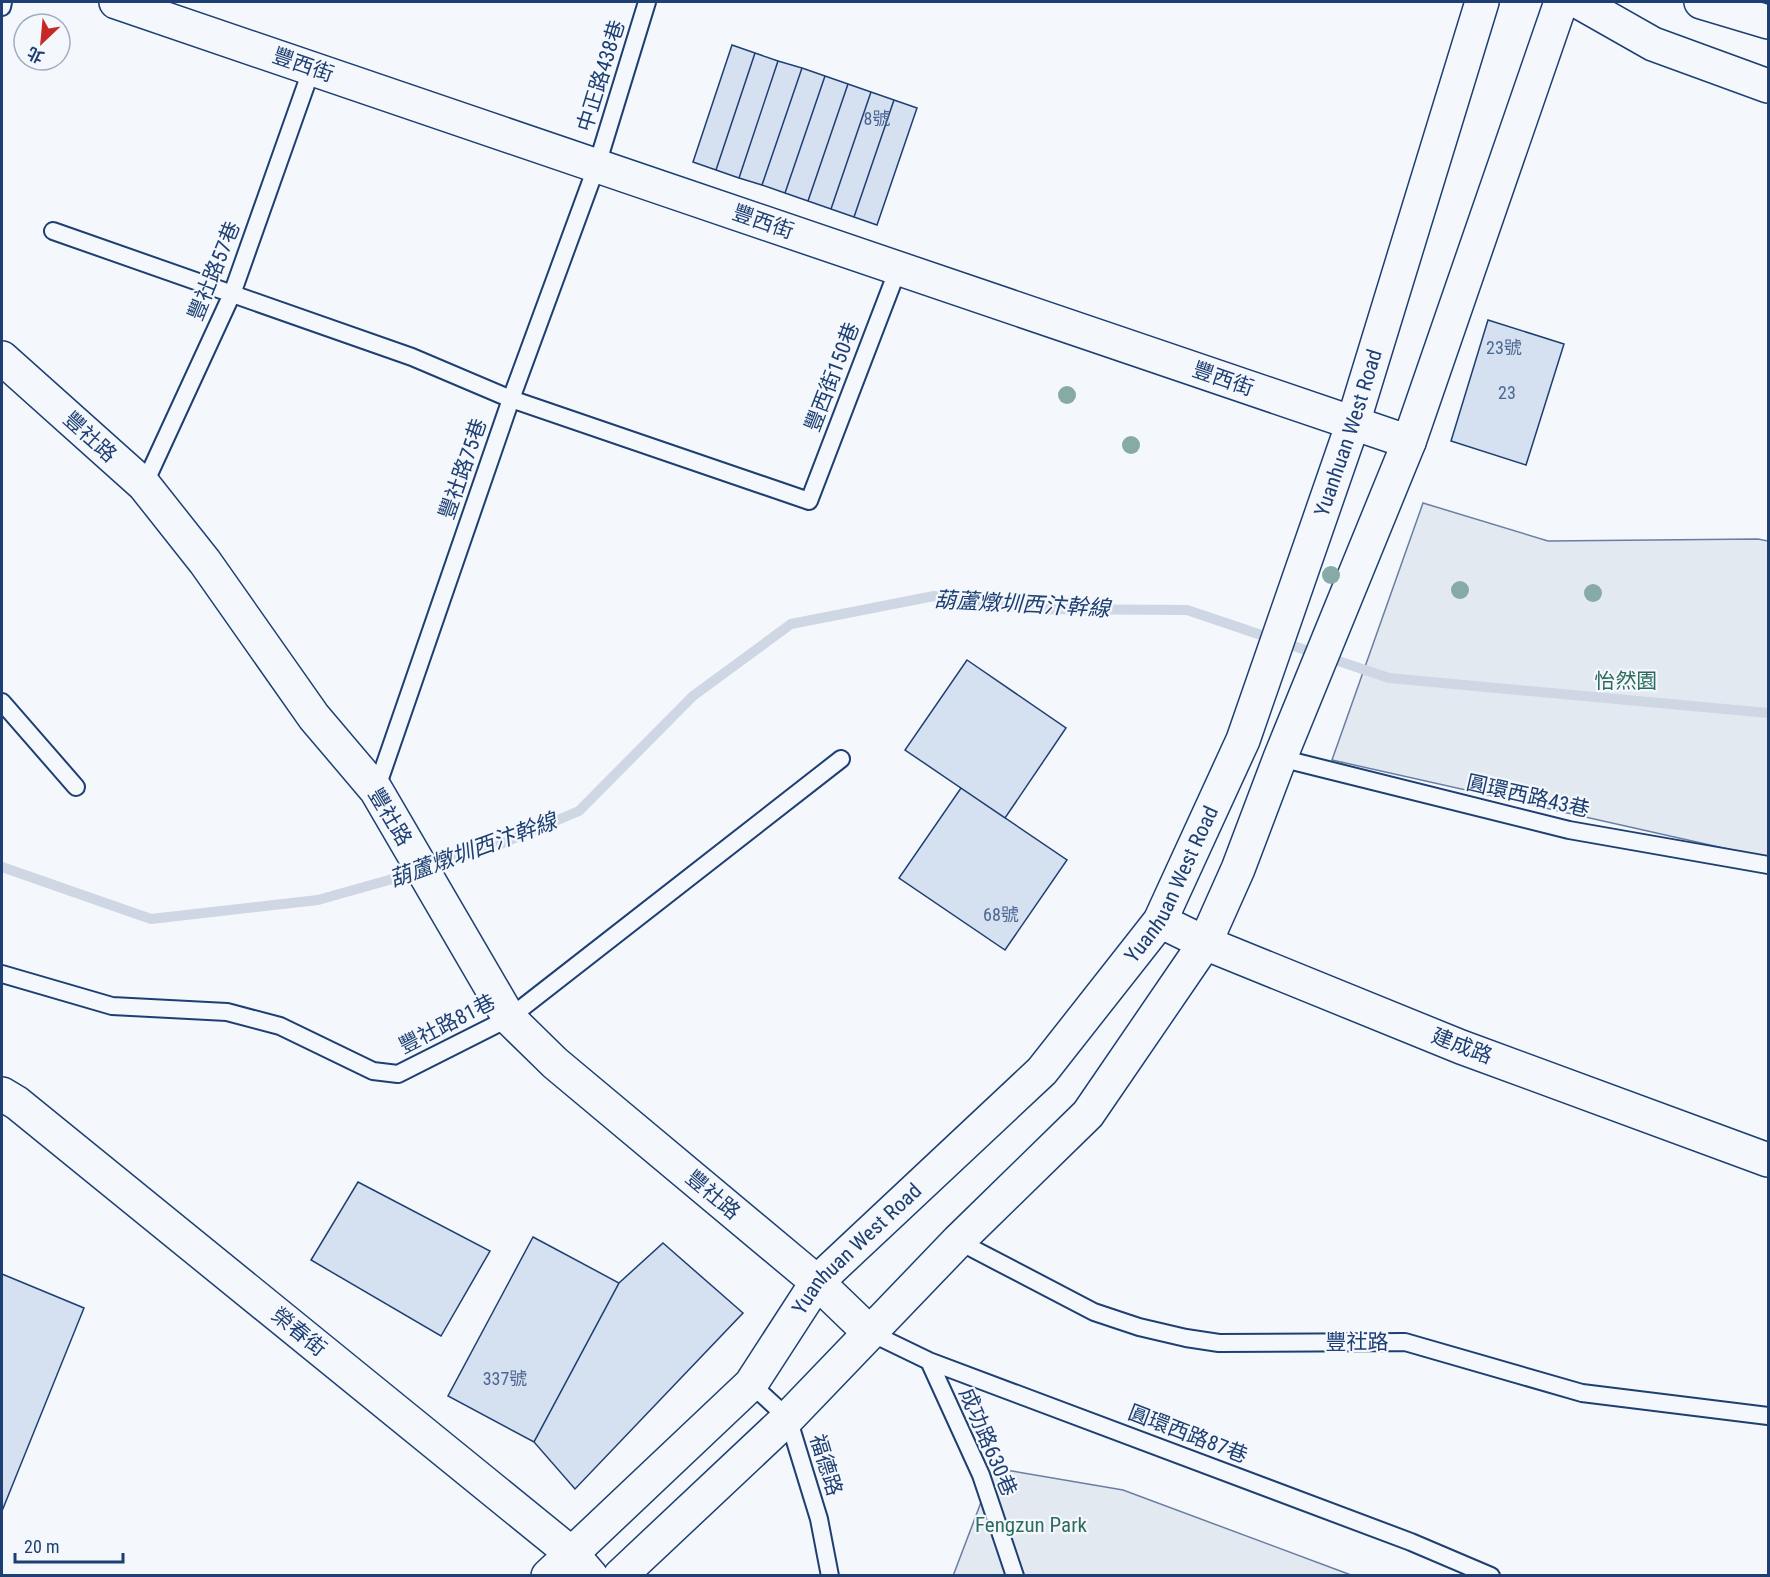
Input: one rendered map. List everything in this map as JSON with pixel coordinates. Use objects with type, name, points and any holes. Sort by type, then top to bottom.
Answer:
[{"type":"street","name":"豐西街","points":[[116,2],[1409,442]]},
{"type":"street","name":"Yuanhuan West Road","points":[[548,1575],[581,1565],[750,1384],[817,1282],[1042,1071],[1160,921],[1242,740],[1353,423],[1482,2]]},
{"type":"street","points":[[620,1575],[788,1418],[958,1241],[1088,1114],[1206,944],[1409,442],[1561,2]]},
{"type":"street","points":[[1580,2],[1653,44],[1768,86]]},
{"type":"street","points":[[1711,3],[1768,22]]},
{"type":"street","name":"豐社路","points":[[2,358],[144,485],[205,562],[314,717],[376,790],[509,1018],[555,1063],[817,1282],[869,1332]]},
{"type":"street","name":"建成路","points":[[1160,921],[1206,944],[1461,1047],[1768,1160]]},
{"type":"street","name":"榮春街","points":[[2,1094],[17,1103],[581,1565]]},
{"type":"lane","points":[[2,6],[3,2]]},
{"type":"lane","name":"中正路438巷","points":[[597,165],[647,2]]},
{"type":"lane","name":"豐社路57巷","points":[[144,485],[232,294],[312,68]]},
{"type":"lane","name":"豐社路75巷","points":[[376,790],[511,399],[597,165]]},
{"type":"lane","points":[[53,231],[412,357],[511,399]]},
{"type":"lane","name":"豐西街150巷","points":[[511,399],[809,501],[898,269]]},
{"type":"lane","points":[[2,702],[76,786]]},
{"type":"lane","name":"圓環西路43巷","points":[[1280,758],[1569,830],[1768,865]]},
{"type":"lane","name":"豐社路81巷","points":[[2,974],[112,1006],[226,1012],[258,1020],[280,1026],[373,1071],[398,1074],[509,1018],[842,759]]},
{"type":"lane","name":"豐社路","points":[[958,1241],[1094,1312],[1139,1327],[1186,1338],[1219,1343],[1405,1342],[1582,1393],[1768,1416]]},
{"type":"lane","name":"圓環西路87巷","points":[[869,1332],[929,1362],[1411,1542],[1491,1575]]},
{"type":"lane","name":"成功路630巷","points":[[929,1362],[981,1475],[1015,1575]]},
{"type":"lane","name":"福德路","points":[[750,1384],[788,1418],[819,1519],[830,1575]]},
{"type":"green space","name":"怡然園","points":[[1423,503],[1548,541],[1758,539],[1768,541],[1768,858],[1332,760]]},
{"type":"green space","name":"Fengzun Park","points":[[994,1468],[1123,1490],[1351,1575],[953,1576]]},
{"type":"building","points":[[732,45],[755,53],[716,170],[693,162]]},
{"type":"building","points":[[755,53],[778,61],[739,178],[716,170]]},
{"type":"building","points":[[778,61],[802,68],[762,185],[739,178]]},
{"type":"building","points":[[802,68],[825,76],[785,193],[762,185]]},
{"type":"building","points":[[825,76],[848,84],[808,201],[785,193]]},
{"type":"building","points":[[848,84],[871,92],[831,209],[808,201]]},
{"type":"building","points":[[871,92],[894,100],[854,217],[831,209]]},
{"type":"building","points":[[894,100],[917,108],[877,225],[854,217]]},
{"type":"building","points":[[1488,320],[1564,344],[1526,465],[1451,441]]},
{"type":"building","points":[[967,660],[1066,728],[1005,818],[905,750]]},
{"type":"building","points":[[961,788],[1067,860],[1005,950],[899,878]]},
{"type":"building","points":[[358,1182],[490,1251],[441,1336],[311,1260]]},
{"type":"building","points":[[533,1237],[619,1283],[534,1442],[448,1396]]},
{"type":"building","points":[[663,1243],[743,1313],[575,1489],[534,1442],[619,1283]]},
{"type":"building","points":[[2,1274],[84,1308],[2,1511]]},
{"type":"waterway","name":"葫蘆燉圳西汴幹線","points":[[2,867],[151,919],[318,900],[396,878],[496,846],[579,811],[693,696],[791,624],[934,596],[1029,609],[1187,610],[1389,678],[1768,713]]}]
